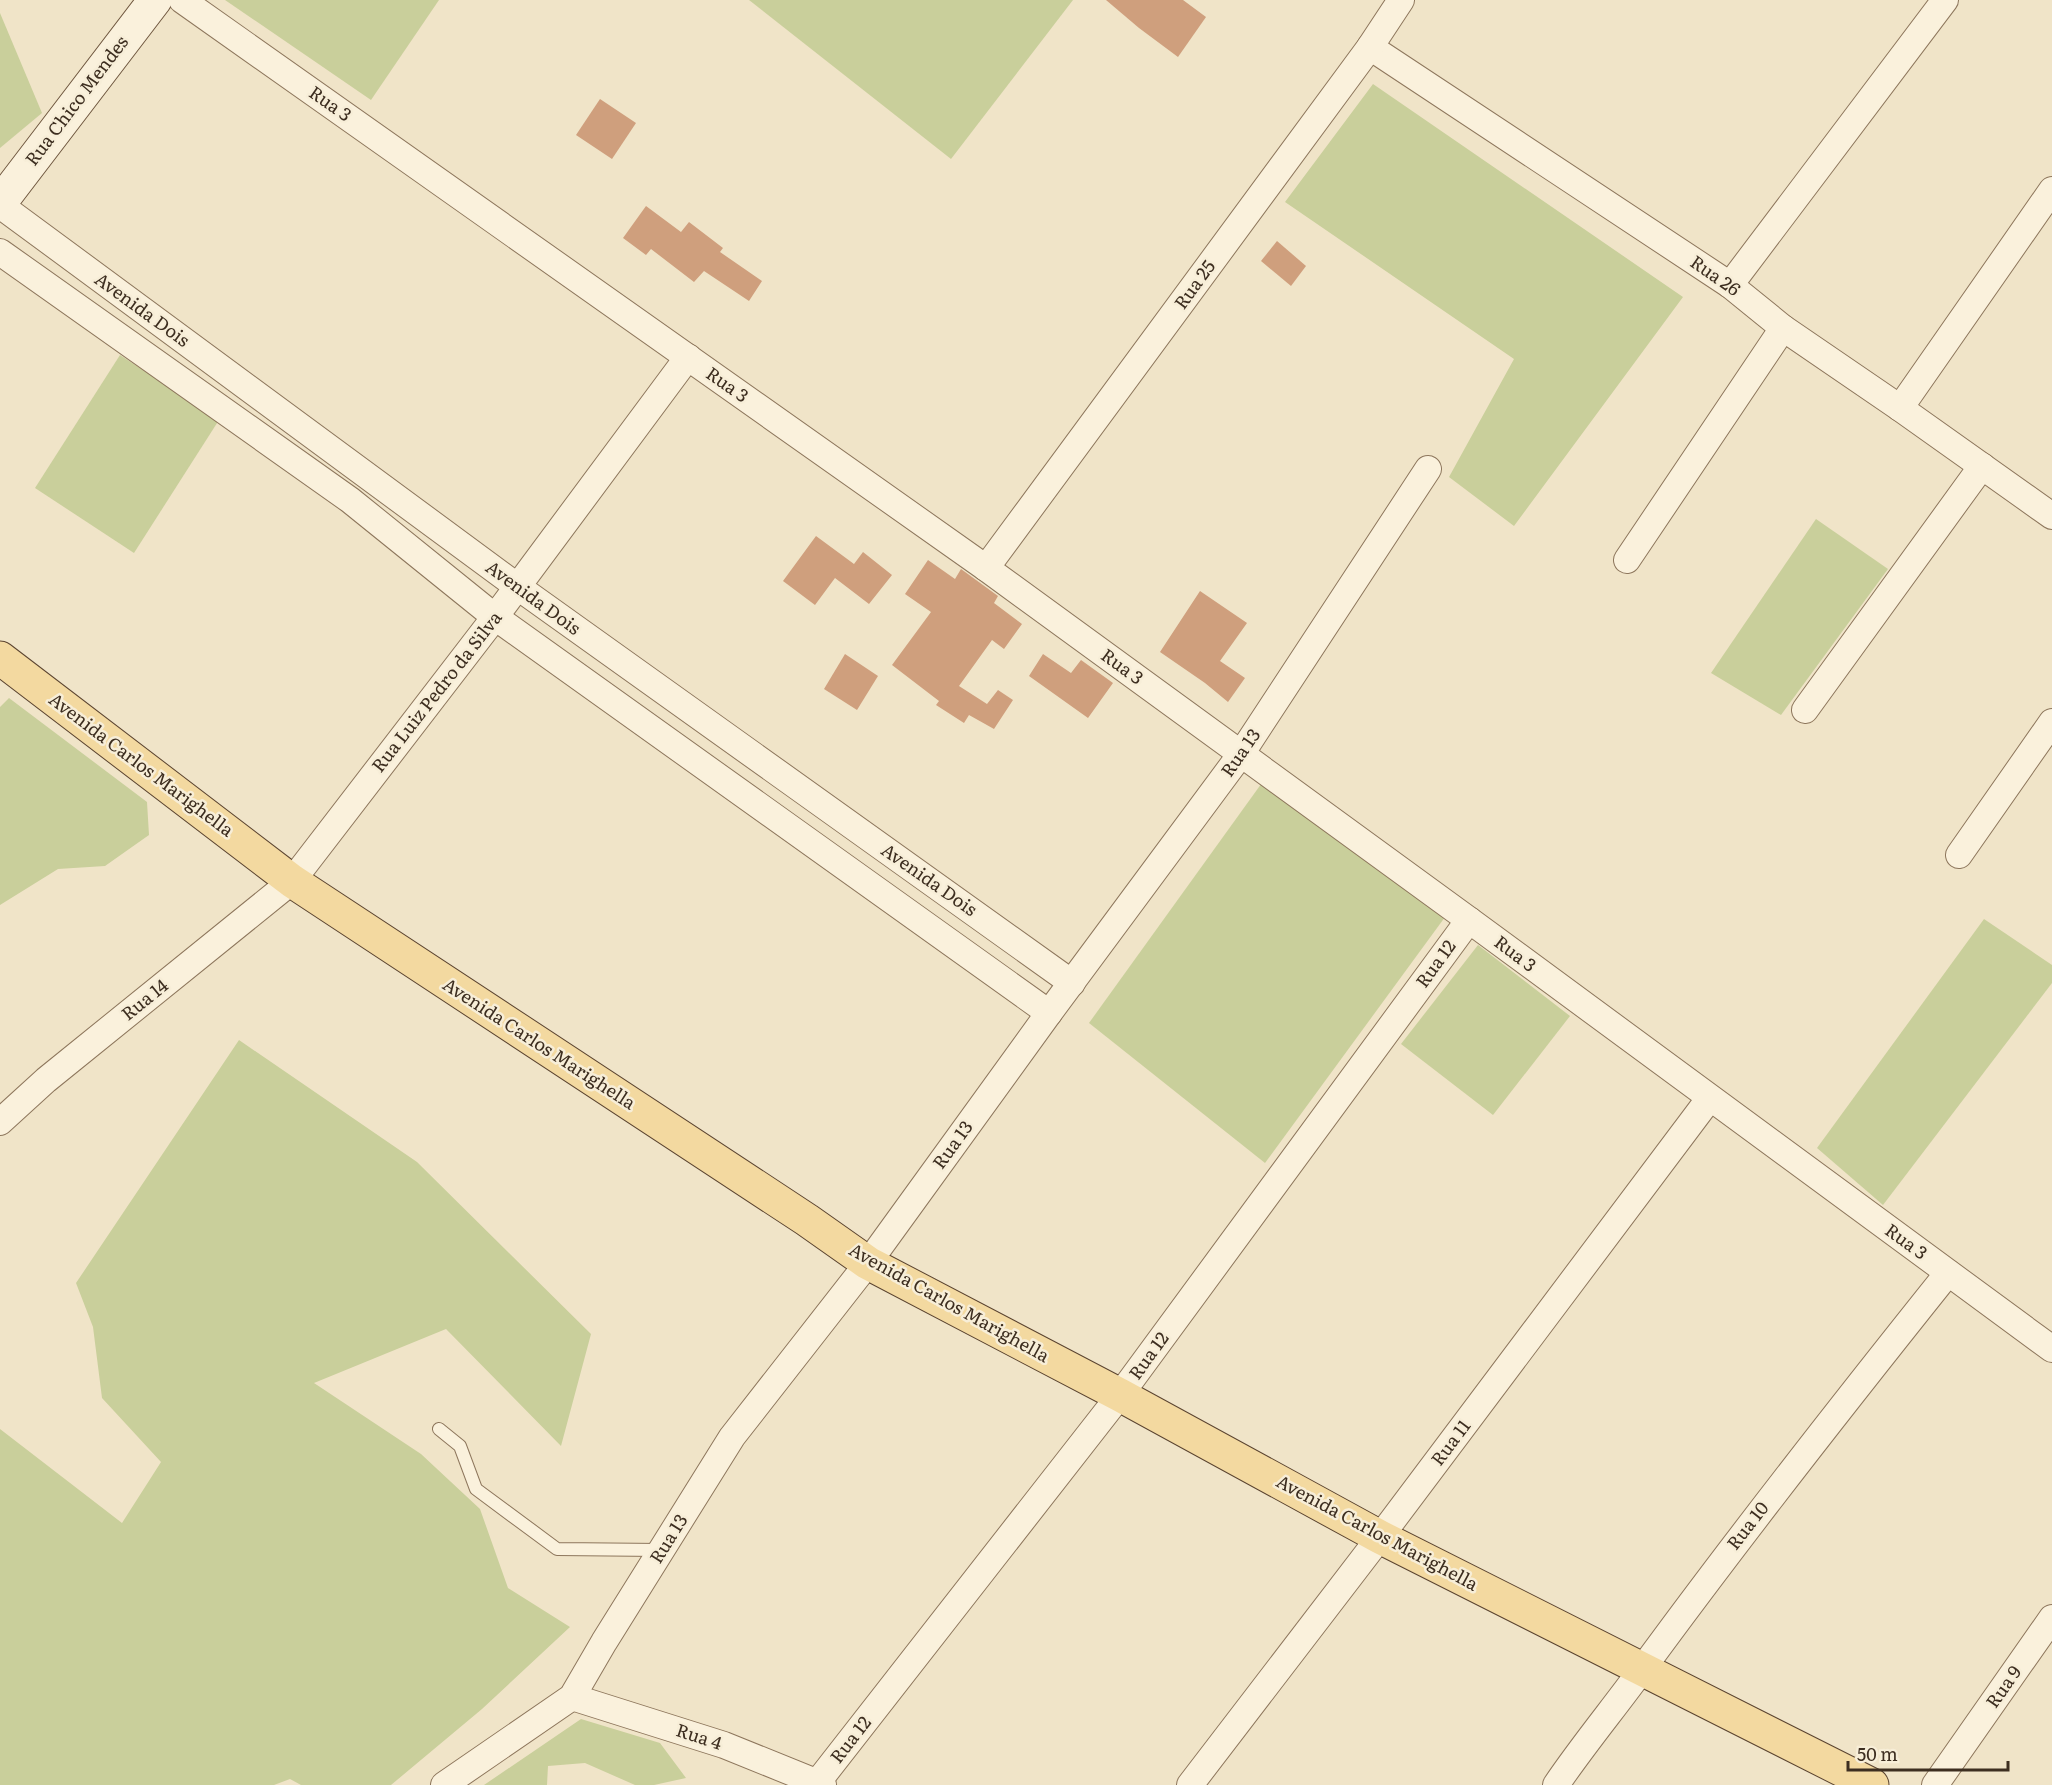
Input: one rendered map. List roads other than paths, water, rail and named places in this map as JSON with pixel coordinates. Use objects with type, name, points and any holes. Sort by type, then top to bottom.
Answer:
[{"type":"main road","name":"Rua Chico Mendes","points":[[0,204],[154,0]]},
{"type":"main road","name":"Avenida Carlos Marighella","points":[[0,658],[292,881],[787,1207],[868,1263],[1120,1395],[1380,1537],[1872,1785]]},
{"type":"street","name":"Rua 3","points":[[182,0],[986,568],[2052,1349]]},
{"type":"street","name":"Rua 25","points":[[986,568],[1370,47],[1401,0]]},
{"type":"street","points":[[1730,285],[1945,0]]},
{"type":"street","name":"Rua 26","points":[[1370,47],[1730,285],[1783,328],[2052,516]]},
{"type":"street","points":[[1900,408],[2052,190]]},
{"type":"street","name":"Avenida Dois","points":[[0,204],[518,587],[1072,982]]},
{"type":"street","name":"Avenida Dois","points":[[0,252],[350,500],[495,617],[1049,1013]]},
{"type":"street","points":[[1627,560],[1783,328]]},
{"type":"street","name":"Rua Luiz Pedro da Silva","points":[[292,881],[518,587],[688,357]]},
{"type":"street","points":[[1805,710],[1982,466]]},
{"type":"street","name":"Rua 13","points":[[444,1785],[572,1698],[604,1642],[732,1437],[868,1263],[1241,754],[1428,469]]},
{"type":"street","points":[[1959,855],[2052,722]]},
{"type":"street","name":"Rua 14","points":[[0,1122],[46,1080],[292,881]]},
{"type":"street","name":"Rua 12","points":[[820,1784],[1120,1395],[1469,920]]},
{"type":"street","name":"Rua 11","points":[[1190,1785],[1710,1099]]},
{"type":"street","name":"Rua 10","points":[[1556,1785],[1691,1601],[1948,1273]]},
{"type":"street","name":"Rua 9","points":[[1935,1785],[2052,1618]]},
{"type":"street","name":"Rua 4","points":[[572,1698],[724,1745],[820,1784]]},
{"type":"lane","points":[[440,1429],[460,1446],[476,1489],[557,1549],[662,1550]]}]
